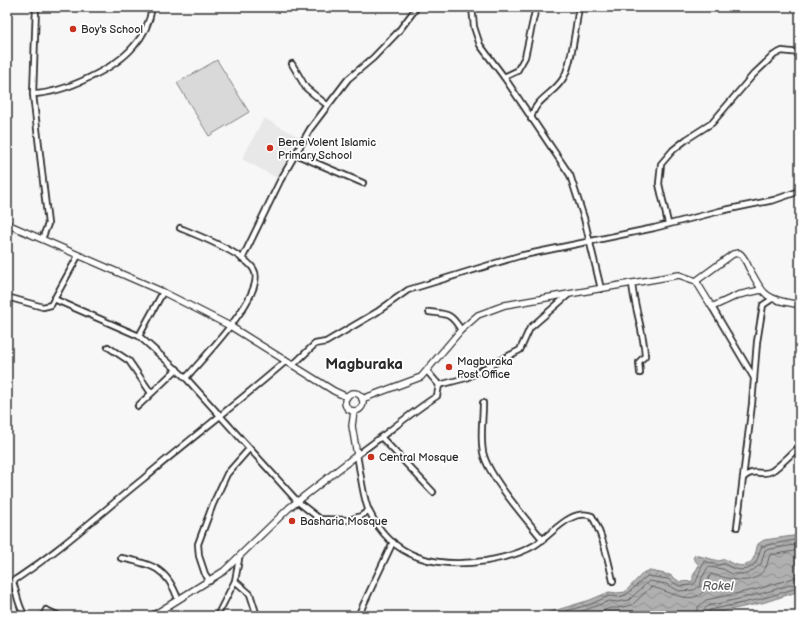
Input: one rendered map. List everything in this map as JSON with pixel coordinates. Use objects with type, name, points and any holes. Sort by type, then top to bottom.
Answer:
[{"type":"street","points":[[36,7],[33,94],[48,224],[42,239]]},
{"type":"street","points":[[33,94],[48,92],[77,82],[118,61],[135,45],[150,21],[152,7]]},
{"type":"street","points":[[242,259],[295,154],[327,105],[348,79],[373,58],[398,32],[418,7]]},
{"type":"street","points":[[472,7],[474,27],[480,45],[504,77],[531,119],[570,174],[590,242],[601,289]]},
{"type":"street","points":[[504,77],[517,71],[525,57],[536,7]]},
{"type":"street","points":[[531,119],[532,110],[541,100],[556,89],[566,75],[579,7]]},
{"type":"street","points":[[668,223],[659,184],[661,164],[673,150],[712,123],[753,75],[774,55],[782,51],[800,53]]},
{"type":"street","points":[[292,64],[306,88],[327,105]]},
{"type":"street","points":[[295,154],[363,183]]},
{"type":"street","points":[[293,365],[315,344],[332,338],[377,312],[408,290],[519,256],[590,242],[774,200],[800,191]]},
{"type":"street","points":[[7,224],[163,292],[230,326],[334,391],[347,397]]},
{"type":"street","points":[[180,228],[222,247],[242,259],[254,268],[257,276],[254,289],[230,326],[186,378]]},
{"type":"street","points":[[696,281],[733,254],[739,252],[744,258],[761,290],[772,300],[800,305]]},
{"type":"street","points":[[7,296],[43,307],[51,305],[78,256]]},
{"type":"street","points":[[362,399],[416,379],[427,371],[461,330],[478,315],[527,300],[568,295],[679,275],[696,281],[754,378]]},
{"type":"street","points":[[632,283],[637,315],[644,342],[645,356],[639,362],[640,373]]},
{"type":"street","points":[[712,307],[738,295],[761,290]]},
{"type":"street","points":[[139,336],[163,292]]},
{"type":"street","points":[[439,385],[466,378],[520,350],[530,328],[568,295]]},
{"type":"street","points":[[54,299],[139,336],[186,378],[298,502],[325,520],[348,520],[361,516],[368,510]]},
{"type":"street","points":[[737,527],[757,342],[763,305],[772,300]]},
{"type":"street","points":[[429,312],[449,314],[461,330]]},
{"type":"street","points":[[108,347],[129,361],[151,393]]},
{"type":"street","points":[[7,585],[32,570],[88,526],[286,361]]},
{"type":"street","points":[[138,406],[177,369]]},
{"type":"street","points":[[427,371],[439,385]]},
{"type":"street","points":[[152,616],[210,581],[239,558],[260,535],[298,502],[357,455],[437,396],[439,385]]},
{"type":"street","points":[[354,411],[346,407],[345,401],[347,397],[354,393],[362,399]]},
{"type":"street","points":[[354,411],[361,407],[362,399]]},
{"type":"street","points":[[483,403],[483,453],[490,470],[543,540]]},
{"type":"street","points":[[354,411],[352,426],[368,510],[383,532],[393,542],[410,554],[432,562],[461,564],[511,556],[535,546],[574,516],[581,514],[592,516],[609,562],[613,581]]},
{"type":"street","points":[[382,438],[433,492]]},
{"type":"street","points":[[743,478],[748,473],[758,471],[766,473],[773,470],[800,446]]},
{"type":"street","points":[[210,581],[205,574],[199,556],[198,544],[213,504],[227,474],[249,449]]},
{"type":"street","points":[[358,616],[393,542]]},
{"type":"street","points":[[121,558],[157,567],[173,585],[178,599]]},
{"type":"street","points":[[217,616],[235,581],[239,558]]},
{"type":"street","points":[[235,581],[250,594],[257,616]]},
{"type":"street","points":[[13,582],[20,608],[25,616]]},
{"type":"street","points":[[43,616],[46,610],[59,616]]},
{"type":"shaded area","points":[[217,60],[249,112],[209,136],[177,83]]},
{"type":"shaded area","name":"Bene Volent Islamic Primary School","points":[[264,118],[299,137],[277,178],[242,159]]},
{"type":"water","name":"Rokel","points":[[800,535],[800,591],[762,603],[702,616],[537,616],[590,600],[609,592],[625,592],[644,572],[650,571],[670,575],[680,582],[693,581],[693,576],[699,565],[693,558],[695,555],[719,561],[725,559],[735,565],[743,565],[750,562],[754,557],[758,544],[764,540]]},
{"type":"place","name":"Boy's School","points":[[73,29]]},
{"type":"place","name":"Bene Volent Islamic Primary School","points":[[270,148]]},
{"type":"place","name":"Magburaka Post Office","points":[[449,367]]},
{"type":"place","name":"Central Mosque","points":[[371,457]]},
{"type":"place","name":"Basharia Mosque","points":[[292,521]]},
{"type":"district","name":"Magburaka","points":[[364,364]]}]
